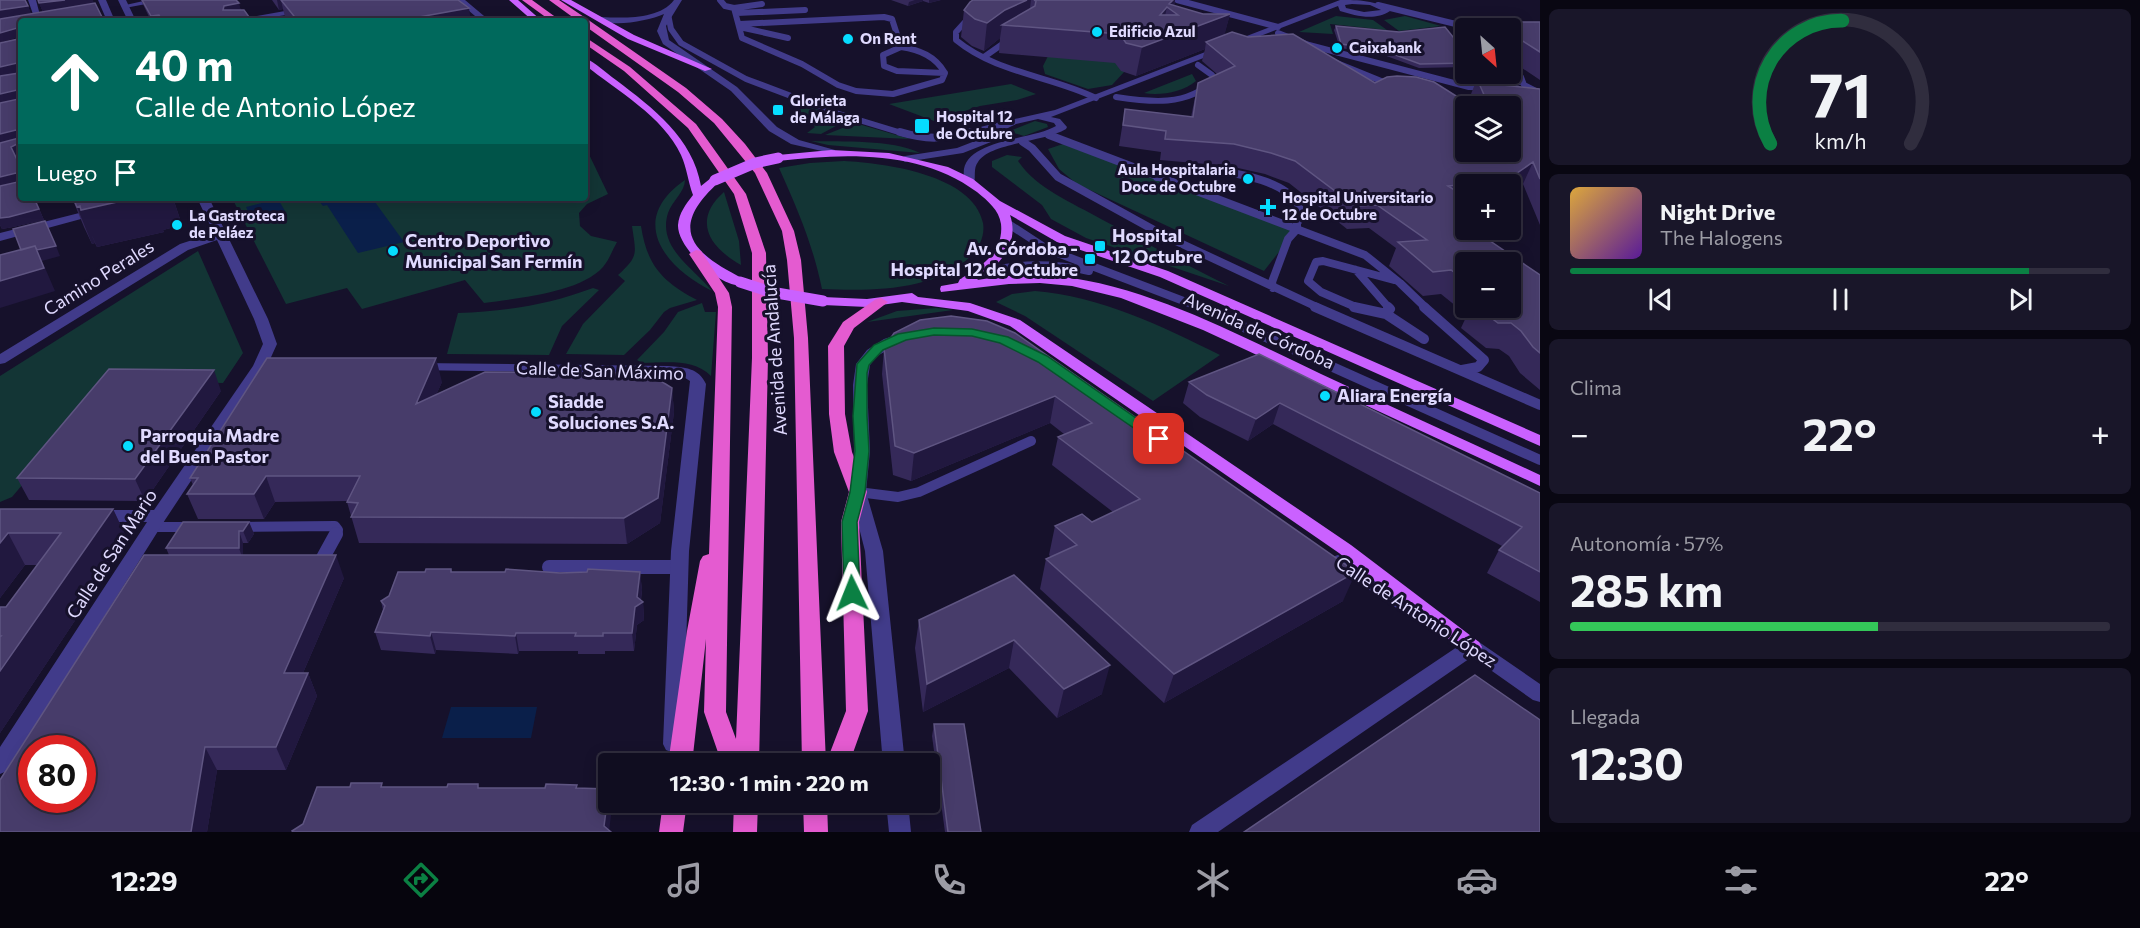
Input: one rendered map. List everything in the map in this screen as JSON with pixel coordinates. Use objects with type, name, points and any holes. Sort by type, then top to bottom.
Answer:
[{"type":"highway","points":[[526,0],[553,18]]},
{"type":"highway","name":"Avenida de Andalucía","points":[[553,0],[585,18]]},
{"type":"highway","name":"Avenida de Andalucía","points":[[590,21],[682,90],[718,121],[761,173],[788,231],[794,260],[801,338],[814,753]]},
{"type":"highway","name":"Avenida de Andalucía","points":[[588,42],[627,69],[692,126],[740,194],[759,253],[760,358],[747,753]]},
{"type":"highway","points":[[696,254],[722,293],[725,307],[715,712],[730,753]]},
{"type":"highway","points":[[841,753],[857,711],[850,522],[858,492],[843,452],[837,414],[836,346],[848,325],[881,302]]},
{"type":"highway","points":[[681,753],[697,631],[719,507]]},
{"type":"highway","points":[[670,832],[672,813]]},
{"type":"highway","points":[[745,832],[746,813]]},
{"type":"main road","points":[[513,0],[534,18]]},
{"type":"main road","points":[[565,0],[586,18]]},
{"type":"main road","points":[[590,21],[708,69]]},
{"type":"main road","points":[[588,64],[670,132],[695,169],[697,193]]},
{"type":"main road","points":[[831,152],[905,159],[951,173],[970,182],[996,203],[1007,223],[1007,240],[998,257],[980,273],[946,289],[881,302],[823,301],[771,292],[740,282],[713,268],[696,254],[686,238],[683,223],[687,207],[697,193],[715,180],[744,167],[778,158],[831,152]]},
{"type":"main road","name":"Avenida de Córdoba","points":[[996,203],[1061,239],[1164,274],[1540,441]]},
{"type":"main road","name":"Avenida de Córdoba","points":[[946,289],[982,282],[1040,278],[1072,282],[1110,292],[1213,329],[1540,481]]},
{"type":"main road","points":[[904,299],[970,307],[1015,323],[1345,549],[1472,647]]},
{"type":"main road","points":[[1380,370],[1445,393],[1540,434]]},
{"type":"street","points":[[32,0],[38,17]]},
{"type":"street","points":[[130,18],[123,3],[163,0]]},
{"type":"street","points":[[459,0],[482,18]]},
{"type":"street","points":[[997,134],[998,129],[1013,122],[1040,117],[1096,98],[1323,15],[1354,1],[1372,3],[1386,11]]},
{"type":"street","points":[[590,21],[639,19],[664,12],[676,3]]},
{"type":"street","points":[[676,3],[661,26],[663,39],[734,89],[773,129],[795,142],[831,152]]},
{"type":"street","points":[[1344,5],[1371,15],[1386,11]]},
{"type":"street","points":[[246,18],[286,9],[310,9]]},
{"type":"street","points":[[34,18],[49,16]]},
{"type":"street","points":[[1057,122],[1278,30]]},
{"type":"street","points":[[970,182],[970,165],[975,157],[1019,142],[1049,135],[1062,127],[1057,122],[1040,117]]},
{"type":"street","points":[[905,159],[953,153],[997,134],[1019,142]]},
{"type":"street","points":[[91,201],[93,212]]},
{"type":"street","name":"Calle de San Mario","points":[[0,765],[156,522],[260,366],[270,344],[204,201]]},
{"type":"street","points":[[0,237],[114,208]]},
{"type":"street","name":"Camino Perales","points":[[0,360],[184,247],[221,235]]},
{"type":"street","points":[[893,753],[874,551],[858,492],[862,451],[860,385],[863,364],[879,347],[918,333]]},
{"type":"street","name":"Calle de Antonio López","points":[[1028,351],[1333,558],[1472,647],[1540,694]]},
{"type":"street","points":[[260,366],[282,366]]},
{"type":"street","name":"Calle de San Máximo","points":[[399,367],[668,370],[691,374],[697,379],[699,384],[679,567],[672,753]]},
{"type":"street","points":[[80,516],[156,522]]},
{"type":"street","points":[[1200,832],[1472,647]]},
{"type":"street","points":[[898,813],[900,832]]},
{"type":"lane","points":[[720,0],[725,6],[734,10],[806,10]]},
{"type":"lane","points":[[1177,0],[1246,18],[1309,45],[1455,83]]},
{"type":"lane","points":[[734,10],[762,3]]},
{"type":"lane","points":[[1372,3],[1455,24]]},
{"type":"lane","points":[[1190,13],[1198,5]]},
{"type":"lane","points":[[734,10],[742,38],[803,64],[842,87],[864,94],[887,96],[942,80],[945,73],[940,63],[922,51],[901,47],[883,55],[884,66],[897,71],[945,73]]},
{"type":"lane","points":[[1386,11],[1443,21]]},
{"type":"lane","points":[[982,13],[966,21],[956,32],[956,40],[969,51],[1096,98]]},
{"type":"lane","points":[[668,14],[675,37],[701,55],[746,79],[786,96],[866,122],[922,139],[933,140],[956,138],[1013,122]]},
{"type":"lane","points":[[740,26],[884,17],[892,19],[901,47]]},
{"type":"lane","points":[[1230,23],[1246,18]]},
{"type":"lane","points":[[740,26],[788,38]]},
{"type":"lane","points":[[984,57],[1004,42],[1020,34]]},
{"type":"lane","points":[[1289,46],[1319,56]]},
{"type":"lane","points":[[1329,60],[1391,85]]},
{"type":"lane","points":[[1116,97],[1166,101],[1188,96],[1204,89],[1213,80],[1212,75],[1198,65]]},
{"type":"lane","points":[[1521,83],[1540,93]]},
{"type":"lane","points":[[1458,84],[1469,87],[1502,88],[1514,84]]},
{"type":"lane","points":[[1049,135],[1365,255],[1400,283],[1484,360],[1476,368],[1459,370]]},
{"type":"lane","points":[[1019,142],[1032,146],[1047,168],[1068,184],[1163,235],[1309,305],[1540,405]]},
{"type":"lane","points":[[1157,177],[1181,171],[1213,170],[1257,179],[1276,187],[1296,201],[1302,216],[1297,223],[1297,229],[1288,239],[1272,282],[1273,288]]},
{"type":"lane","name":"Avenida de Córdoba","points":[[1007,223],[1047,249],[1205,309],[1540,460]]},
{"type":"lane","points":[[1309,305],[1311,285],[1308,281],[1316,262],[1319,261],[1400,283]]},
{"type":"lane","name":"Avenida de Córdoba","points":[[980,273],[1010,265],[1035,263],[1077,268],[1126,280]]},
{"type":"lane","points":[[1356,270],[1390,309],[1386,314]]},
{"type":"lane","points":[[1311,285],[1372,313],[1386,314],[1424,339]]},
{"type":"lane","points":[[858,492],[898,497],[920,492],[1031,441]]},
{"type":"lane","points":[[156,522],[213,527],[337,527],[338,530],[319,565],[308,569]]},
{"type":"lane","points":[[549,567],[679,567]]},
{"type":"lane","points":[[126,569],[143,569]]},
{"type":"green space","points":[[1336,16],[1373,20],[1387,30],[1330,24],[1333,34],[1299,32]]},
{"type":"green space","points":[[1405,16],[1441,26],[1399,31],[1384,20]]},
{"type":"green space","points":[[1049,54],[1118,59],[1125,71],[1112,85],[1088,89],[1045,74],[1043,66]]},
{"type":"green space","points":[[1192,74],[1196,81],[1185,88],[1164,93],[1144,93]]},
{"type":"green space","points":[[1011,84],[1036,94],[1017,100],[980,106],[934,121],[889,104]]},
{"type":"green space","points":[[791,100],[847,120],[821,134],[807,133],[815,127],[790,102]]},
{"type":"green space","points":[[1035,121],[1047,124],[1048,127],[1024,136],[1011,132],[1012,130]]},
{"type":"green space","points":[[855,123],[910,139],[825,135]]},
{"type":"green space","points":[[811,141],[881,143],[920,153],[828,145]]},
{"type":"green space","points":[[1063,144],[1297,229],[1264,271],[1077,184],[1059,169],[1048,149]]},
{"type":"green space","name":"Centro Deportivo Municipal San Fermín","points":[[588,152],[608,194],[587,204],[579,213],[580,226],[591,236],[617,242],[603,267],[593,276],[579,283],[547,293],[484,303],[465,280],[362,309],[347,288],[286,304],[234,201],[588,201]]},
{"type":"green space","points":[[1007,155],[1022,157],[1018,161],[1026,171],[1056,194],[1229,286],[1086,238],[1051,219],[1042,205],[992,167],[992,161]]},
{"type":"green space","points":[[844,161],[881,165],[924,174],[945,182],[963,193],[976,206],[983,223],[981,241],[977,249],[956,268],[920,283],[880,289],[822,289],[809,242],[779,168]]},
{"type":"green space","points":[[685,180],[683,189],[668,213],[666,225],[668,237],[679,256],[712,291],[679,269],[667,256],[659,242],[655,226],[658,211],[668,195]]},
{"type":"green space","points":[[724,192],[739,241],[741,265],[720,250],[708,232],[709,213],[714,202]]},
{"type":"green space","points":[[632,226],[641,226],[648,252],[658,271],[675,286],[697,300],[664,312],[650,330],[624,355],[566,354],[583,324],[625,281],[618,275],[633,259],[635,249]]},
{"type":"green space","points":[[198,251],[243,353],[223,383],[110,381],[12,497],[0,502],[0,376]]},
{"type":"green space","points":[[593,288],[599,290],[562,326],[549,355],[447,354],[458,313],[527,306],[560,299]]},
{"type":"green space","points":[[1035,291],[1083,299],[1130,314],[1220,355],[1153,401],[1025,316],[996,302],[1012,294]]},
{"type":"green space","points":[[702,303],[705,312],[716,312],[711,376],[704,370],[688,364],[642,363],[637,360],[664,332],[678,312]]},
{"type":"green space","points":[[936,308],[953,310],[867,322],[897,311]]},
{"type":"water","points":[[279,201],[285,211],[252,219],[246,207]]},
{"type":"water","points":[[319,201],[374,201],[404,242],[358,253],[327,205],[323,206]]},
{"type":"water","points":[[451,707],[537,707],[531,738],[442,738]]},
{"type":"building","points":[[0,0],[25,0],[28,6],[0,10]]},
{"type":"building","points":[[38,0],[65,0],[39,3]]},
{"type":"building","points":[[142,0],[236,0],[239,3],[224,6],[223,10],[244,10],[250,18],[160,18],[159,15],[151,16]]},
{"type":"building","points":[[281,0],[458,0],[469,8],[414,18],[296,18]]},
{"type":"building","points":[[973,0],[1027,0],[1005,10],[987,23],[975,19],[964,10]]},
{"type":"building","points":[[1034,0],[1173,0],[1169,4],[1203,14],[1230,14],[1142,47],[1126,43],[1120,34],[1002,25],[1035,6],[1036,1]],"holes":[[[1167,7],[1178,15],[1160,15]]]},
{"type":"building","points":[[95,3],[102,18],[18,18],[18,29],[0,33],[0,19]]},
{"type":"building","points":[[1521,22],[1540,22],[1540,52],[1521,40]]},
{"type":"building","points":[[1336,26],[1399,32],[1445,27],[1455,39],[1455,63],[1420,64],[1382,50],[1341,44]]},
{"type":"building","points":[[1232,32],[1248,37],[1293,34],[1375,83],[1387,77],[1397,76],[1416,77],[1434,82],[1456,96],[1455,162],[1521,162],[1521,96],[1485,96],[1479,84],[1503,84],[1540,89],[1540,179],[1533,162],[1516,174],[1455,174],[1455,185],[1448,186],[1455,190],[1455,240],[1489,240],[1506,252],[1455,252],[1455,273],[1451,270],[1433,272],[1398,242],[1427,240],[1377,205],[1355,206],[1295,161],[1234,144],[1165,139],[1166,131],[1123,125],[1125,109],[1193,117],[1198,83],[1235,66],[1206,42]]},
{"type":"building","points":[[18,39],[18,64],[0,67],[0,43]]},
{"type":"building","points":[[18,73],[18,91],[0,94],[0,76]]},
{"type":"building","points":[[18,99],[18,131],[0,134],[0,103]]},
{"type":"building","points":[[18,138],[18,144],[11,147],[18,162],[18,174],[0,177],[0,143]]},
{"type":"building","points":[[18,182],[18,201],[35,201],[39,209],[0,218],[0,186]]},
{"type":"building","points":[[74,201],[122,201],[81,210],[80,206],[77,207]]},
{"type":"building","points":[[45,221],[56,246],[37,250],[35,246],[21,250],[13,229]]},
{"type":"building","points":[[35,246],[44,268],[0,281],[0,255]]},
{"type":"building","points":[[1521,262],[1540,275],[1540,353],[1511,323],[1498,323],[1491,318],[1521,318]]},
{"type":"building","points":[[951,316],[987,321],[1015,333],[1356,572],[1174,674],[1046,559],[1077,545],[1055,526],[1082,514],[1092,522],[1140,499],[1058,437],[1092,423],[1055,396],[914,453],[895,446],[884,348],[894,333],[920,320]]},
{"type":"building","points":[[1259,354],[1540,493],[1540,572],[1499,550],[1522,527],[1280,403],[1256,419],[1207,395],[1189,382]]},
{"type":"building","points":[[267,358],[436,358],[416,404],[485,372],[648,373],[672,388],[658,498],[624,518],[351,517],[358,503],[347,502],[360,476],[266,476],[254,494],[187,494],[198,478],[190,478]]},
{"type":"building","name":"Parroquia Madre del Buen Pastor","points":[[109,369],[214,370],[135,479],[17,478]]},
{"type":"building","points":[[0,509],[113,509],[0,671],[0,607],[6,607],[61,533],[8,533],[0,543]]},
{"type":"building","points":[[183,522],[249,522],[243,531],[239,531],[239,548],[166,548]]},
{"type":"building","points":[[144,555],[336,555],[284,673],[308,673],[276,747],[205,747],[191,832],[0,832],[0,780],[18,752],[18,813],[96,813],[96,735],[29,735]]},
{"type":"building","points":[[426,569],[451,569],[451,572],[505,572],[506,569],[560,573],[587,572],[588,569],[640,572],[637,597],[643,602],[635,607],[632,633],[575,636],[576,633],[516,633],[515,636],[431,632],[430,636],[375,632],[385,606],[381,601],[389,596],[398,572],[425,572]]},
{"type":"building","points":[[1014,575],[1110,665],[1064,689],[1014,640],[927,684],[919,620]]},
{"type":"building","points":[[1475,675],[1540,720],[1540,832],[1244,832]]},
{"type":"building","points":[[934,724],[964,724],[981,832],[948,832],[940,753],[938,753]]},
{"type":"building","points":[[351,783],[382,783],[381,787],[447,787],[448,784],[478,784],[478,788],[545,788],[546,784],[577,785],[576,788],[598,789],[598,813],[606,813],[604,826],[611,832],[292,831],[303,824],[317,787],[350,787]]},
{"type":"place","name":"Edificio Azul","points":[[1097,32]]},
{"type":"place","name":"On Rent","points":[[848,39]]},
{"type":"place","name":"Caixabank","points":[[1337,48]]},
{"type":"place","name":"Glorieta de Málaga","points":[[778,110]]},
{"type":"place","name":"Hospital 12 de Octubre","points":[[922,126]]},
{"type":"place","name":"Aula Hospitalaria Doce de Octubre","points":[[1248,179]]},
{"type":"place","name":"Hospital Universitario 12 de Octubre","points":[[1268,207]]},
{"type":"place","name":"La Gastroteca de Peláez","points":[[177,225]]},
{"type":"place","name":"Hospital 12 Octubre","points":[[1100,246]]},
{"type":"place","name":"Centro Deportivo Municipal San Fermín","points":[[393,251]]},
{"type":"place","name":"Av. Córdoba - Hospital 12 de Octubre","points":[[1090,259]]},
{"type":"place","name":"Aliara Energía","points":[[1325,396]]},
{"type":"place","name":"Siadde Soluciones S.A.","points":[[536,412]]},
{"type":"place","name":"Parroquia Madre del Buen Pastor","points":[[128,446]]},
{"type":"route","points":[[852,593],[850,522],[858,492],[862,451],[861,373],[863,364],[879,347],[903,337],[934,332],[972,332],[1004,340],[1043,359],[1159,439]]}]
